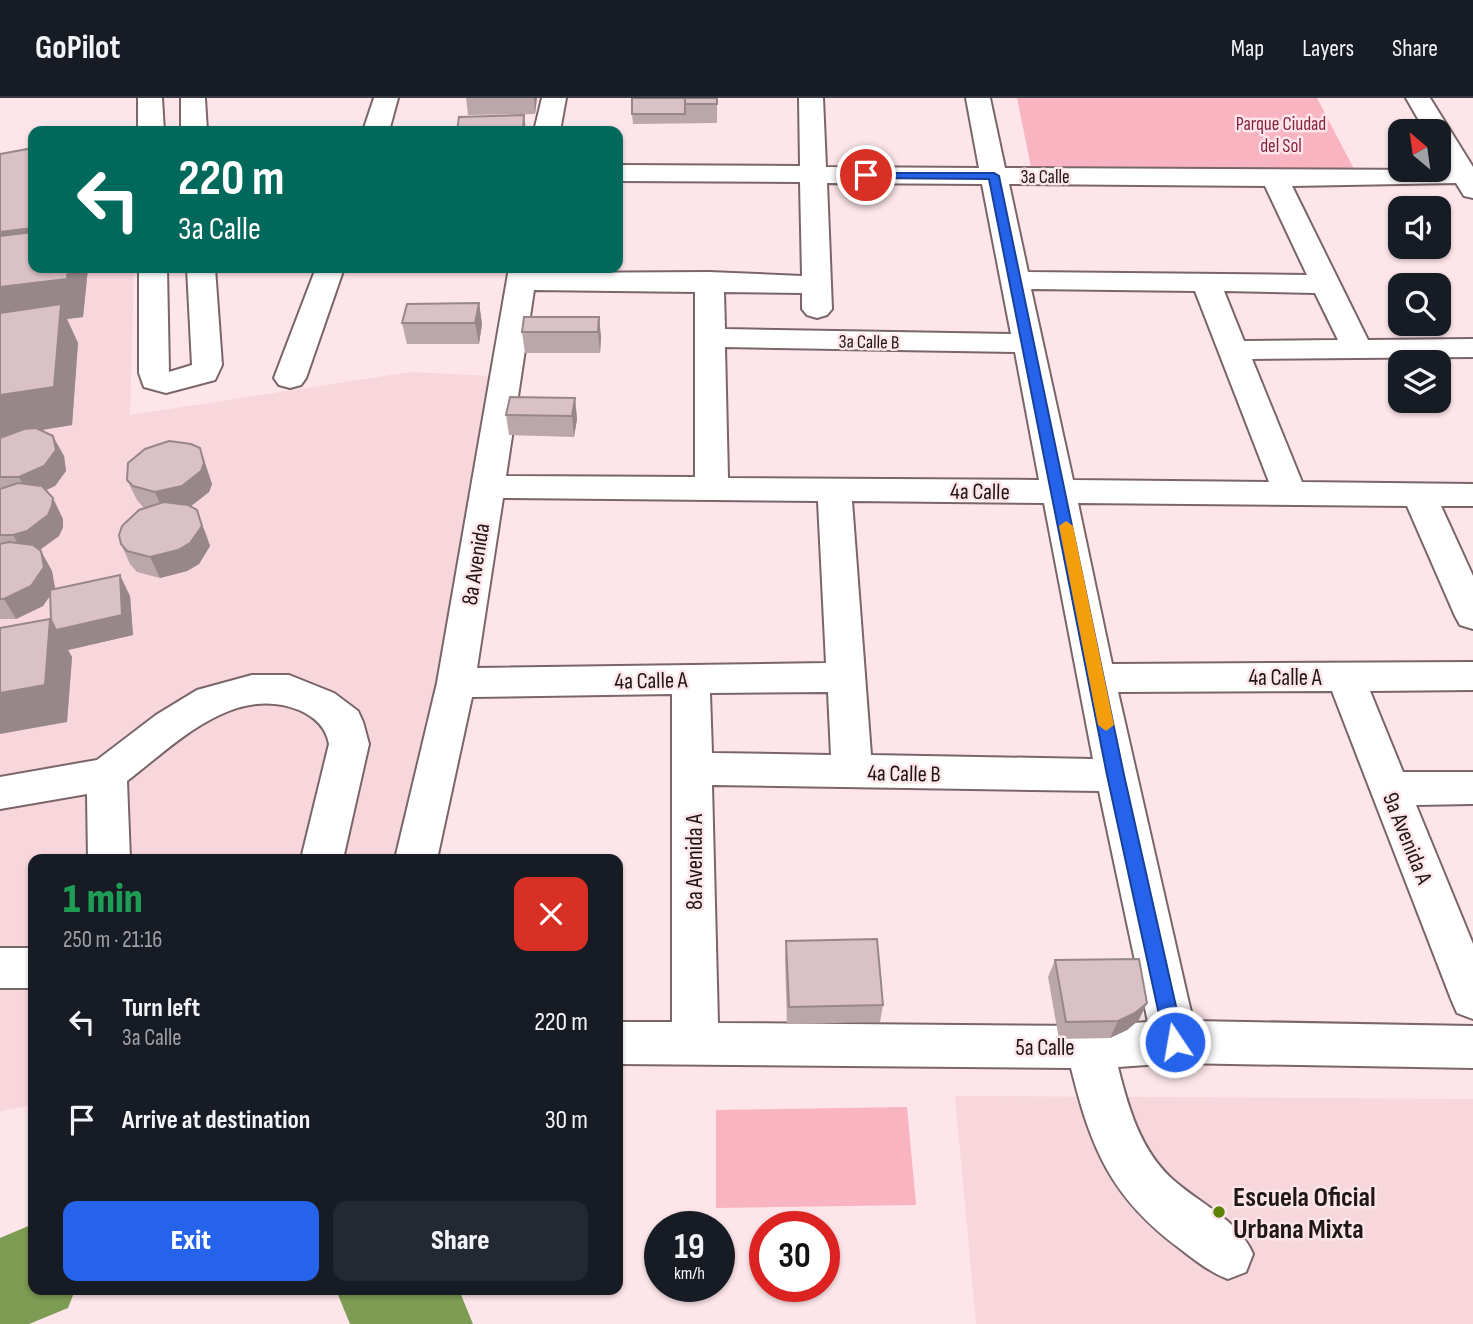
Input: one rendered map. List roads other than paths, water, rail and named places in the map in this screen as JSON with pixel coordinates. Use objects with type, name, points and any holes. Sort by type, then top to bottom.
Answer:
[{"type":"street","points":[[150,98],[151,126]]},
{"type":"street","points":[[193,98],[194,126]]},
{"type":"street","points":[[378,126],[386,98]]},
{"type":"street","points":[[548,126],[554,98]]},
{"type":"street","points":[[811,98],[818,340]]},
{"type":"street","points":[[978,98],[1116,775],[1175,1042]]},
{"type":"street","points":[[1418,98],[1430,119]]},
{"type":"street","points":[[1451,152],[1470,180]]},
{"type":"street","name":"3a Calle","points":[[623,173],[1470,180]]},
{"type":"street","points":[[1275,178],[1357,349]]},
{"type":"street","points":[[153,273],[155,380],[166,383],[204,373],[208,365],[201,273]]},
{"type":"street","points":[[290,379],[328,273]]},
{"type":"street","points":[[522,274],[817,285]]},
{"type":"street","name":"8a Avenida","points":[[417,854],[456,682],[522,274]]},
{"type":"street","points":[[1015,280],[1325,284]]},
{"type":"street","points":[[709,281],[712,489]]},
{"type":"street","points":[[1206,282],[1290,494]]},
{"type":"street","name":"3a Calle B","points":[[710,338],[1028,343]]},
{"type":"street","points":[[1235,350],[1473,348]]},
{"type":"street","name":"4a Calle","points":[[487,487],[1473,495]]},
{"type":"street","points":[[834,490],[852,772]]},
{"type":"street","points":[[1419,495],[1473,616]]},
{"type":"street","name":"4a Calle A","points":[[1097,678],[1473,676]]},
{"type":"street","name":"4a Calle A","points":[[456,682],[846,677]]},
{"type":"street","name":"9a Avenida A","points":[[1345,677],[1473,999]]},
{"type":"street","name":"8a Avenida A","points":[[691,679],[695,1045]]},
{"type":"street","points":[[0,793],[107,774],[170,726],[211,700],[252,690],[289,690],[320,703],[344,722],[349,744],[323,854]]},
{"type":"street","name":"4a Calle B","points":[[693,769],[1116,775]]},
{"type":"street","points":[[107,774],[108,854]]},
{"type":"street","points":[[1388,789],[1473,788]]},
{"type":"street","points":[[0,968],[28,968]]},
{"type":"street","name":"5a Calle","points":[[623,1042],[1090,1047],[1175,1042],[1473,1047]]},
{"type":"street","points":[[1090,1047],[1097,1083],[1117,1136],[1145,1186],[1228,1254]]},
{"type":"waterway","points":[[0,1287],[28,1275]]},
{"type":"waterway","points":[[389,1295],[403,1312],[423,1324]]},
{"type":"place","name":"Escuela Oficial Urbana Mixta","points":[[1219,1212]]},
{"type":"park label","name":"Parque Ciudad del Sol","points":[[1281,134]]}]
